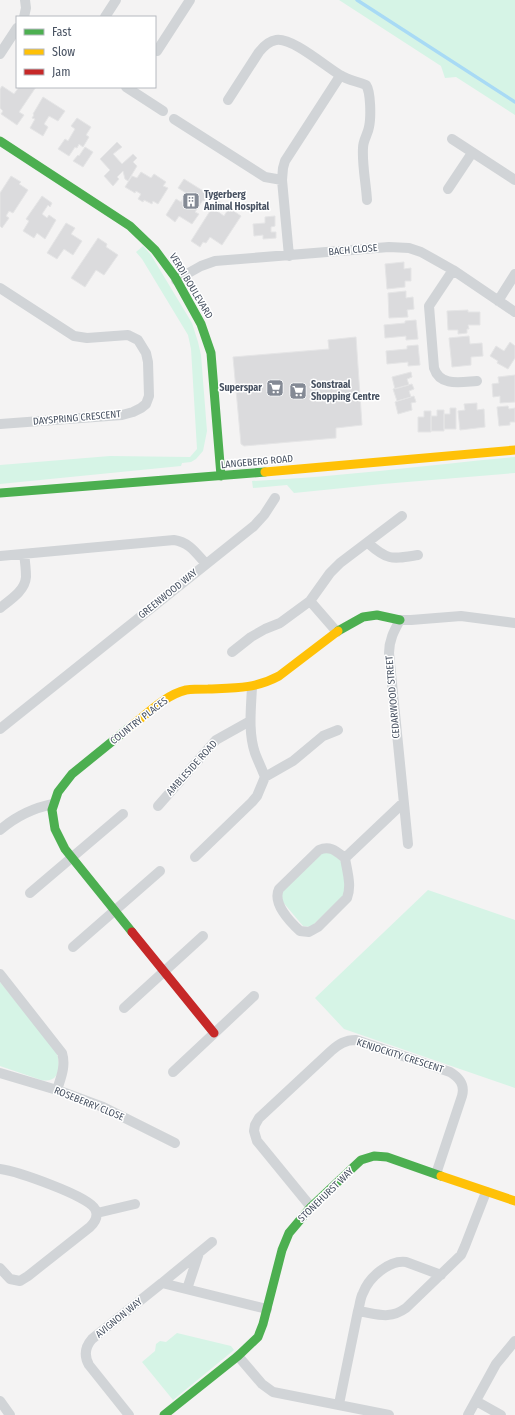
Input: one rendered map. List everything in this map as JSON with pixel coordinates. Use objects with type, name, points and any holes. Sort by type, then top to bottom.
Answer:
[{"type":"street","points":[[24,16],[26,8],[25,0]]},
{"type":"street","points":[[106,16],[116,0]]},
{"type":"street","points":[[157,51],[190,0]]},
{"type":"street","points":[[0,54],[16,30]]},
{"type":"street","points":[[228,100],[258,52],[265,45],[281,39],[294,44],[340,76],[350,81],[364,84],[369,90],[371,120],[363,147],[367,200]]},
{"type":"street","points":[[289,256],[282,180],[283,168],[285,161],[340,76]]},
{"type":"street","points":[[128,88],[163,111]]},
{"type":"street","points":[[174,119],[265,177],[282,180]]},
{"type":"street","points":[[452,139],[515,180]]},
{"type":"street","name":"VERDI BOULEVARD","points":[[0,141],[130,226],[143,236],[162,258],[197,315],[208,338],[211,353],[221,476]]},
{"type":"street","points":[[448,189],[472,153]]},
{"type":"street","name":"BACH CLOSE","points":[[176,280],[200,266],[214,261],[402,247],[416,250],[453,270],[515,312]]},
{"type":"street","points":[[453,270],[430,306],[434,368],[438,378],[445,382],[477,381]]},
{"type":"street","points":[[498,300],[515,274]]},
{"type":"street","name":"DAYSPRING CRESCENT","points":[[0,288],[74,336],[88,338],[123,335],[138,340],[146,353],[148,362],[149,396],[146,404],[141,408],[122,415],[0,424]]},
{"type":"street","name":"LANGEBERG ROAD","points":[[0,493],[221,476],[515,450]]},
{"type":"street","points":[[206,564],[254,526],[264,516],[275,498]]},
{"type":"street","points":[[232,652],[251,637],[280,623],[310,600],[330,573],[402,516]]},
{"type":"street","name":"GREENWOOD WAY","points":[[0,556],[174,540],[184,542],[189,545],[206,564],[0,729]]},
{"type":"street","points":[[368,543],[378,552],[395,558],[418,555]]},
{"type":"street","points":[[0,608],[15,596],[26,578],[24,554]]},
{"type":"street","points":[[310,600],[338,632]]},
{"type":"street","name":"COUNTRY PLACES","points":[[214,1034],[60,841],[54,829],[53,804],[58,791],[72,774],[166,699],[187,690],[252,687],[270,681],[279,676],[338,632],[362,617],[377,615],[400,620]]},
{"type":"street","points":[[400,620],[461,616],[515,623]]},
{"type":"street","name":"CEDARWOOD STREET","points":[[400,620],[390,641],[389,653],[408,844]]},
{"type":"street","points":[[252,687],[250,721],[255,753],[265,777]]},
{"type":"street","name":"AMBLESIDE ROAD","points":[[158,806],[216,740],[250,721]]},
{"type":"street","points":[[195,857],[252,802],[257,796],[265,777],[290,764],[323,736],[338,730]]},
{"type":"street","points":[[345,858],[403,803]]},
{"type":"street","points":[[0,830],[8,823],[25,813],[53,804]]},
{"type":"street","points":[[30,893],[123,814]]},
{"type":"street","points":[[323,848],[335,850],[345,858],[350,886],[347,898],[318,927],[309,932],[300,930],[280,907],[277,898],[279,889],[319,850],[323,848]]},
{"type":"street","points":[[73,947],[160,871]]},
{"type":"street","points":[[124,1008],[204,936]]},
{"type":"street","points":[[0,974],[62,1053],[64,1069],[58,1090]]},
{"type":"street","points":[[174,1072],[254,996]]},
{"type":"street","name":"KENJOCKITY CRESCENT","points":[[311,1207],[261,1147],[254,1135],[255,1125],[264,1113],[337,1045],[348,1040],[356,1040],[450,1072],[460,1080],[462,1085],[462,1096],[436,1174]]},
{"type":"street","name":"ROSEBERRY CLOSE","points":[[0,1073],[58,1090],[103,1107],[175,1143]]},
{"type":"street","name":"STONEHURST WAY","points":[[164,1415],[238,1356],[258,1337],[267,1310],[280,1254],[286,1240],[297,1222],[311,1207],[361,1160],[372,1155],[379,1155],[515,1201]]},
{"type":"street","points":[[0,1169],[68,1191],[94,1206],[97,1213],[96,1220],[90,1227],[20,1281],[10,1279],[0,1268]]},
{"type":"street","points":[[358,1311],[392,1315],[399,1313],[406,1308],[461,1255],[486,1192]]},
{"type":"street","points":[[97,1213],[135,1204]]},
{"type":"street","name":"AVIGNON WAY","points":[[129,1415],[89,1365],[86,1356],[86,1347],[92,1339],[212,1242]]},
{"type":"street","points":[[187,1289],[198,1253]]},
{"type":"street","points":[[339,1404],[358,1311],[365,1288],[389,1264],[400,1261],[441,1275]]},
{"type":"street","points":[[162,1283],[267,1310]]},
{"type":"street","points":[[468,1415],[496,1364],[515,1341]]},
{"type":"street","points":[[238,1356],[262,1384],[273,1392],[389,1415]]},
{"type":"street","points":[[0,1401],[10,1415]]},
{"type":"street","points":[[476,1401],[501,1415]]},
{"type":"green space","points":[[339,0],[515,0],[515,115],[456,77],[445,78],[441,66]]},
{"type":"green space","points":[[143,246],[151,255],[192,323],[198,342],[201,355],[207,431],[203,451],[196,459],[191,462],[182,463],[181,466],[0,484],[0,465],[110,456],[190,457],[197,449],[191,349],[188,335],[142,259],[136,252]]},
{"type":"green space","points":[[515,457],[515,473],[294,493],[287,485],[253,488],[252,481],[351,474]]},
{"type":"green space","points":[[328,851],[340,860],[342,864],[346,893],[313,925],[310,927],[303,926],[282,901],[281,893],[322,853]]},
{"type":"green space","points":[[428,890],[515,920],[515,1088],[344,1029],[315,998]]},
{"type":"green space","points":[[0,982],[56,1051],[59,1067],[56,1076],[52,1079],[41,1080],[0,1066]]},
{"type":"green space","points":[[177,1333],[231,1346],[234,1350],[173,1400],[142,1362],[155,1351],[156,1344],[160,1341],[166,1342]]},
{"type":"building","points":[[2,86],[14,94],[18,88],[35,88],[19,112],[24,115],[17,125],[1,114],[3,111],[0,108],[0,89]]},
{"type":"building","points":[[43,97],[65,111],[58,121],[49,116],[44,124],[48,127],[43,136],[30,128],[35,119],[32,118],[34,115],[33,114]]},
{"type":"building","points":[[77,118],[91,127],[86,135],[89,137],[83,147],[79,144],[69,156],[58,149],[65,139],[68,141],[75,129],[71,126]]},
{"type":"building","points":[[117,142],[122,147],[113,154],[122,164],[133,154],[137,158],[133,162],[137,166],[128,181],[125,179],[123,171],[117,177],[119,179],[113,186],[104,176],[110,170],[100,159]]},
{"type":"building","points":[[85,147],[93,152],[83,167],[73,161],[78,155],[79,156]]},
{"type":"building","points":[[141,172],[151,178],[154,174],[166,182],[163,186],[168,188],[158,204],[153,201],[152,204],[144,200],[143,202],[138,199],[141,194],[136,191],[135,193],[125,187],[132,176],[137,178]]},
{"type":"building","points":[[11,176],[21,182],[19,184],[28,190],[13,213],[9,211],[6,216],[9,218],[2,228],[0,226],[0,193]]},
{"type":"building","name":"Tygerberg Animal Hospital","points":[[184,179],[208,194],[195,212],[199,214],[192,224],[179,216],[175,222],[166,215],[176,199],[181,202],[186,193],[178,188]]},
{"type":"building","points":[[42,196],[52,203],[50,207],[48,205],[42,214],[47,218],[49,215],[56,220],[45,239],[37,233],[34,238],[23,231],[29,221],[26,219]]},
{"type":"building","points":[[217,200],[223,204],[217,211],[224,216],[229,208],[241,216],[222,245],[210,237],[206,243],[203,242],[200,247],[191,241]]},
{"type":"building","points":[[275,216],[275,226],[271,227],[271,232],[276,232],[276,238],[263,239],[263,235],[254,236],[253,224],[265,223],[265,217]]},
{"type":"building","points":[[66,223],[75,228],[71,234],[82,241],[73,255],[64,249],[57,259],[47,253]]},
{"type":"building","points":[[98,238],[107,244],[106,247],[118,255],[104,275],[96,270],[85,287],[71,278]]},
{"type":"building","points":[[404,262],[404,269],[411,268],[411,281],[405,281],[405,287],[387,289],[385,264]]},
{"type":"building","points":[[406,291],[406,298],[413,297],[414,309],[407,310],[408,317],[389,318],[388,293]]},
{"type":"building","points":[[468,310],[468,312],[480,312],[480,325],[468,325],[469,329],[467,329],[467,333],[458,334],[458,330],[448,330],[447,311]]},
{"type":"building","points":[[416,320],[418,339],[406,340],[406,336],[385,338],[384,325],[405,323],[405,321]]},
{"type":"building","points":[[469,336],[470,344],[482,343],[483,356],[471,357],[471,365],[452,367],[449,338]]},
{"type":"building","name":"Sonstraal Shopping Centre","points":[[356,337],[362,425],[336,428],[336,438],[244,446],[241,444],[233,357],[329,349],[328,340]]},
{"type":"building","points":[[510,342],[515,346],[515,358],[508,369],[497,363],[498,361],[490,356],[496,346],[504,351]]},
{"type":"building","points":[[418,345],[420,365],[408,366],[408,362],[387,364],[386,351],[407,349],[407,346]]},
{"type":"building","points":[[411,372],[412,377],[407,379],[409,385],[395,389],[392,377]]},
{"type":"building","points":[[515,375],[515,402],[500,403],[500,396],[493,397],[492,384],[499,383],[498,377]]},
{"type":"building","points":[[412,384],[414,389],[409,391],[411,397],[397,401],[393,389]]},
{"type":"building","points":[[414,396],[416,402],[411,403],[412,410],[398,414],[395,402]]},
{"type":"building","points":[[477,403],[477,410],[484,409],[485,427],[460,430],[458,411],[465,410],[464,404]]},
{"type":"building","points":[[508,406],[509,409],[515,408],[515,422],[510,422],[510,425],[499,426],[497,407]]},
{"type":"building","points":[[450,408],[456,408],[456,429],[444,429],[444,414],[450,414]]},
{"type":"building","points":[[437,410],[444,410],[444,431],[431,431],[431,416],[437,416]]},
{"type":"building","points":[[424,411],[431,411],[431,432],[418,432],[418,417],[424,417]]},
{"type":"waterway","points":[[357,0],[515,102]]},
{"type":"traffic: fast","points":[[0,141],[130,226],[155,250],[175,277],[201,324],[211,353],[221,476]]},
{"type":"traffic: fast","points":[[0,493],[265,472]]},
{"type":"traffic: fast","points":[[338,631],[363,617],[377,615],[400,620]]},
{"type":"traffic: fast","points":[[130,727],[72,774],[58,792],[52,810],[55,829],[65,849],[132,932]]},
{"type":"traffic: fast","points":[[164,1415],[238,1356],[258,1337],[263,1324],[282,1250],[289,1233],[311,1207],[361,1160],[374,1156],[387,1157],[441,1176]]},
{"type":"traffic: slow","points":[[265,472],[515,450]]},
{"type":"traffic: slow","points":[[130,727],[164,700],[178,692],[191,689],[253,686],[279,676],[338,631]]},
{"type":"traffic: slow","points":[[441,1176],[515,1201]]},
{"type":"traffic: jam","points":[[132,932],[214,1033]]},
{"type":"place","name":"Tygerberg Animal Hospital","points":[[191,201]]},
{"type":"place","name":"Superspar","points":[[275,388]]},
{"type":"place","name":"Sonstraal Shopping Centre","points":[[298,391]]}]
